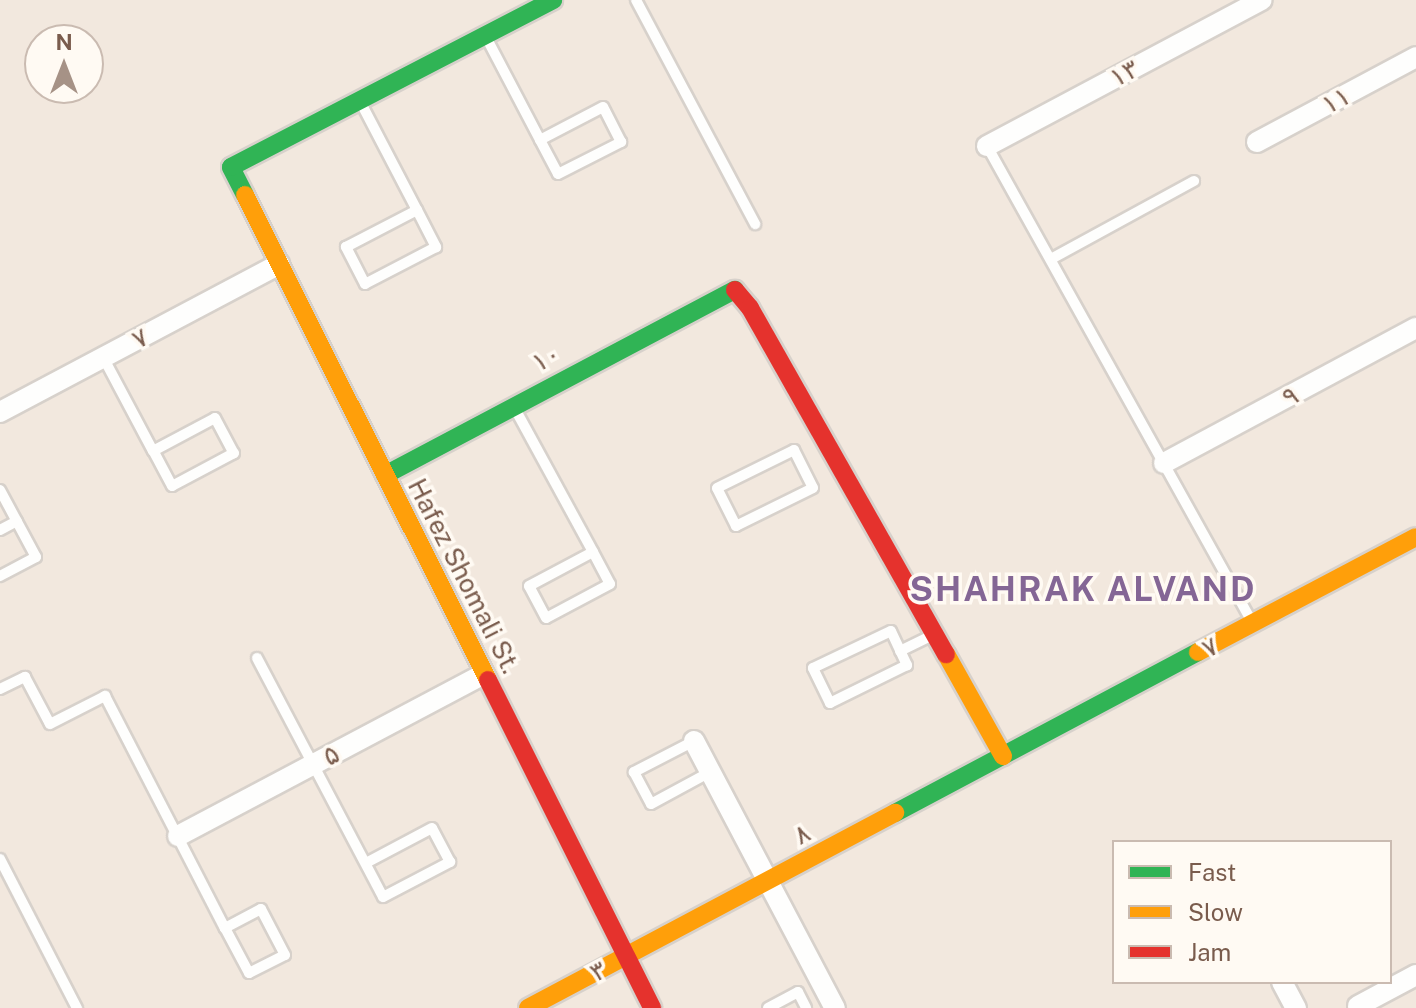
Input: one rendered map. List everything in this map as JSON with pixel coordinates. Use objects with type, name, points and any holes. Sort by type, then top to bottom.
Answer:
[{"type":"street","points":[[360,101],[553,0]]},
{"type":"street","name":"۱۳","points":[[987,146],[1262,0]]},
{"type":"street","name":"۱۱","points":[[1257,142],[1416,57]]},
{"type":"street","name":"Hafez Shomali St.","points":[[360,101],[231,167],[652,1008]]},
{"type":"street","name":"۷","points":[[0,412],[279,264]]},
{"type":"street","name":"۱۰","points":[[385,475],[733,288],[750,308],[820,463]]},
{"type":"street","name":"۹","points":[[1164,463],[1416,328]]},
{"type":"street","points":[[820,463],[934,634],[1003,756]]},
{"type":"street","name":"۷","points":[[1003,756],[1416,537]]},
{"type":"street","name":"۵","points":[[178,836],[484,674]]},
{"type":"street","points":[[694,741],[832,1003]]},
{"type":"street","name":"۸","points":[[626,956],[1003,756]]},
{"type":"street","name":"۳","points":[[528,1008],[626,956]]},
{"type":"street","points":[[1358,1006],[1416,975]]},
{"type":"street","points":[[1283,984],[1296,1008]]},
{"type":"lane","points":[[636,0],[755,224]]},
{"type":"lane","points":[[485,36],[540,140],[558,174],[621,142],[603,107],[540,140]]},
{"type":"lane","points":[[360,101],[417,210],[436,247],[365,284],[346,247],[417,210]]},
{"type":"lane","points":[[987,146],[1253,624]]},
{"type":"lane","points":[[1051,259],[1194,181]]},
{"type":"lane","points":[[103,357],[153,451],[172,486],[234,453],[215,418],[153,451]]},
{"type":"lane","points":[[514,405],[593,552],[610,584],[546,618],[529,586],[593,552]]},
{"type":"lane","points":[[794,450],[820,463],[813,488],[736,526],[717,488],[794,450]]},
{"type":"lane","points":[[0,490],[36,557],[0,576]]},
{"type":"lane","points":[[0,530],[17,521]]},
{"type":"lane","points":[[891,631],[900,651],[907,665],[830,703],[813,668],[891,631]]},
{"type":"lane","points":[[900,651],[934,634]]},
{"type":"lane","points":[[257,658],[383,897],[450,862],[432,828],[366,863]]},
{"type":"lane","points":[[0,689],[25,677],[50,724],[105,696],[225,928],[249,973],[285,955],[261,909],[225,928]]},
{"type":"lane","points":[[694,741],[634,772],[651,804],[710,772]]},
{"type":"lane","points":[[0,859],[77,1008]]},
{"type":"lane","points":[[768,1008],[798,992],[808,1008],[832,1003]]},
{"type":"shaded area","points":[[0,0],[1416,0],[1416,1008],[0,1008]]},
{"type":"traffic: fast","points":[[245,195],[231,167],[553,0]]},
{"type":"traffic: fast","points":[[385,475],[735,290]]},
{"type":"traffic: fast","points":[[895,813],[1198,652]]},
{"type":"traffic: slow","points":[[245,195],[488,680]]},
{"type":"traffic: slow","points":[[1198,652],[1416,537]]},
{"type":"traffic: slow","points":[[946,654],[1003,756]]},
{"type":"traffic: slow","points":[[528,1008],[895,813]]},
{"type":"traffic: jam","points":[[735,290],[750,308],[946,654]]},
{"type":"traffic: jam","points":[[488,680],[652,1008]]},
{"type":"district","name":"SHAHRAK ALVAND","points":[[1083,590]]}]
